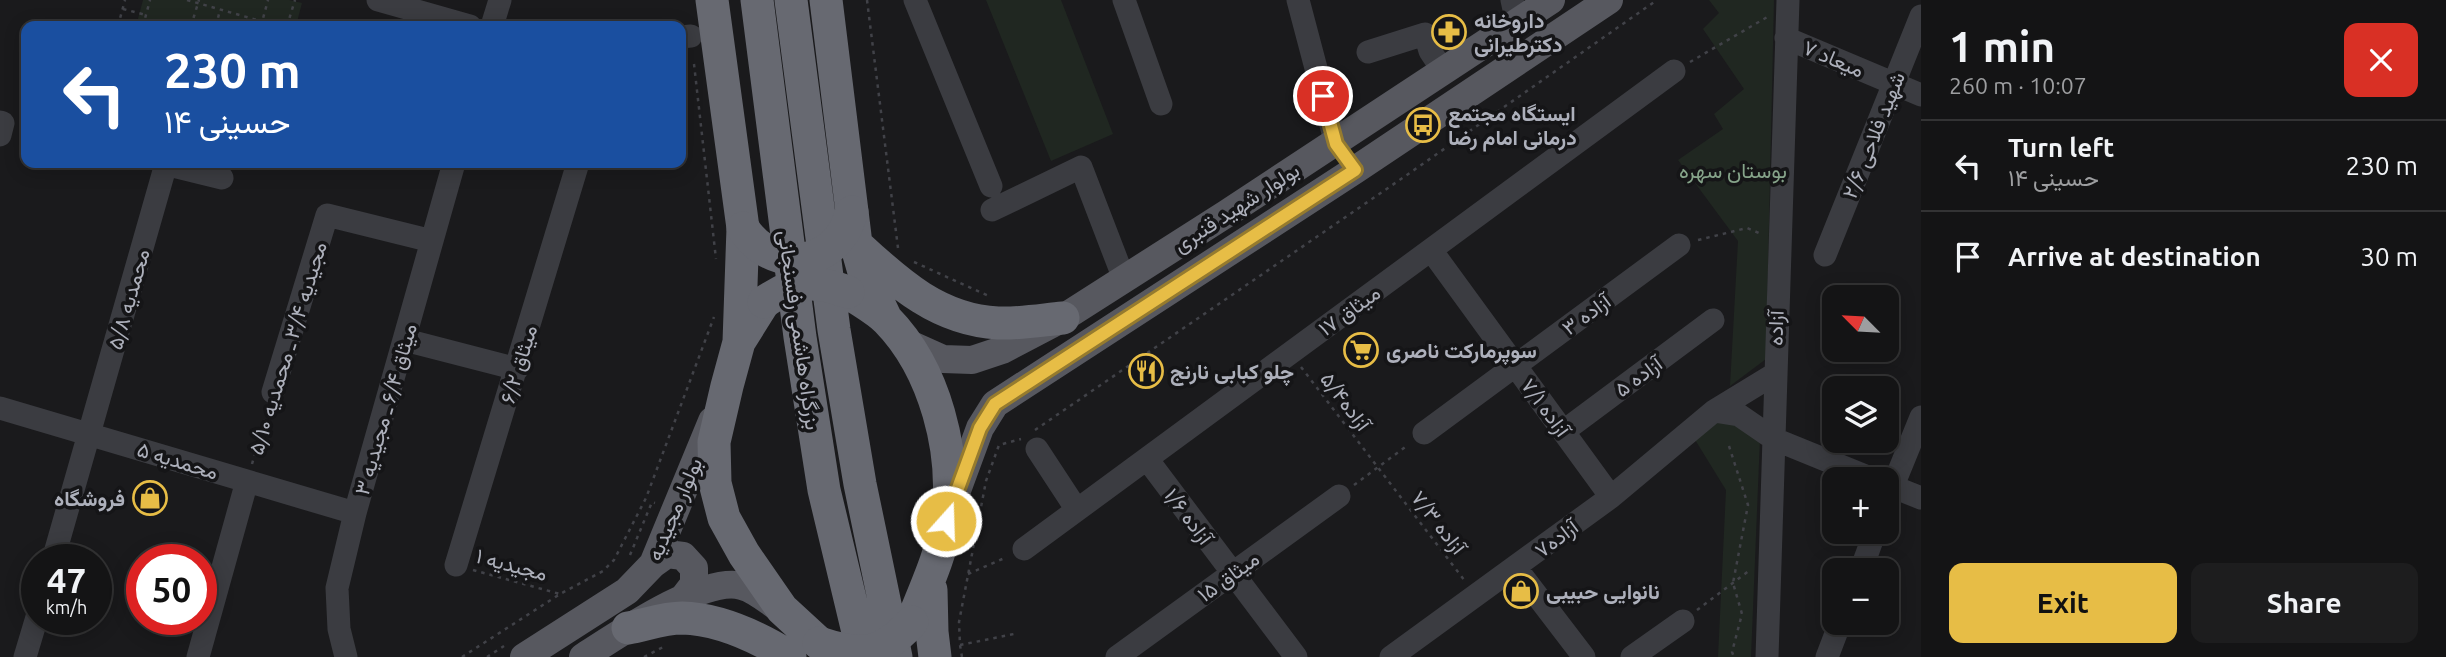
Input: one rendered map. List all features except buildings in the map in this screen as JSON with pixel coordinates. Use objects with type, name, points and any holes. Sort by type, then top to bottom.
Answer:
[{"type":"highway","points":[[712,0],[743,228],[739,342],[714,442],[715,483],[724,517],[744,554],[801,639]]},
{"type":"highway","name":"بزرگراه هاشمی رفسنجانی","points":[[757,0],[800,338],[824,490],[864,657]]},
{"type":"highway","name":"بزرگراه هاشمی رفسنجانی","points":[[791,0],[834,330],[860,484],[897,657]]},
{"type":"highway","points":[[628,628],[680,618],[737,630],[770,644],[801,639],[843,653],[870,653],[894,642],[912,622],[931,572],[946,521],[950,475],[945,431],[918,364],[895,331],[864,272],[854,228],[826,0]]},
{"type":"highway","points":[[743,228],[749,238],[767,253],[789,260],[812,258],[830,248],[844,232],[854,228]]},
{"type":"highway","points":[[854,228],[904,288],[946,312],[967,319],[999,323],[1063,318]]},
{"type":"highway","points":[[739,342],[764,302],[783,289],[804,283],[827,284],[848,292],[895,331]]},
{"type":"highway","points":[[931,572],[932,632],[947,651]]},
{"type":"main road","name":"بولوار شهید قنبری","points":[[895,331],[943,359],[972,360],[1002,350],[1063,318],[1336,144],[1446,70],[1514,11],[1551,0]]},
{"type":"main road","name":"بولوار شهید قنبری","points":[[946,521],[980,428],[995,404],[1355,170],[1609,0]]},
{"type":"main road","points":[[1336,144],[1355,170]]},
{"type":"main road","name":"بولوار مجیدیه","points":[[516,650],[627,591],[653,564],[664,506],[727,386]]},
{"type":"main road","points":[[653,564],[667,554],[683,556],[694,568],[694,584],[684,597]]},
{"type":"main road","points":[[583,657],[684,597],[721,585],[743,586],[801,639]]},
{"type":"street","points":[[378,0],[452,21]]},
{"type":"street","points":[[494,21],[500,0]]},
{"type":"street","points":[[915,0],[991,186]]},
{"type":"street","points":[[1124,0],[1161,104]]},
{"type":"street","points":[[1298,0],[1336,144]]},
{"type":"street","name":"آزاده","points":[[1767,657],[1774,439],[1773,374],[1788,3]]},
{"type":"street","name":"شهید فلاحی ۲/۶","points":[[1825,255],[1921,16]]},
{"type":"street","points":[[1368,52],[1425,34],[1430,51],[1442,69],[1446,70]]},
{"type":"street","name":"میعاد ۷","points":[[1786,38],[1921,94]]},
{"type":"street","name":"میثاق ۱۷","points":[[1024,548],[1674,71]]},
{"type":"street","points":[[0,122],[4,123],[0,135]]},
{"type":"street","points":[[992,209],[1081,167],[1124,279]]},
{"type":"street","name":"محمدیه ۵/۸","points":[[58,544],[163,168]]},
{"type":"street","points":[[183,168],[222,178]]},
{"type":"street","name":"میثاق ۶/۴ ـ مجیدیه ۳","points":[[346,657],[339,629],[337,588],[355,513],[453,168]]},
{"type":"street","name":"میثاق ۶/۲","points":[[456,565],[577,168]]},
{"type":"street","name":"مجیدیه ۳/۴ ـ محمدیه ۵/۱۰","points":[[273,392],[327,215],[432,241]]},
{"type":"street","name":"آزاده ۳","points":[[1424,433],[1679,245]]},
{"type":"street","name":"آزاده ۷/۱","points":[[1431,250],[1611,497]]},
{"type":"street","name":"آزاده ۵","points":[[1564,431],[1713,320]]},
{"type":"street","points":[[405,340],[517,369]]},
{"type":"street","name":"آزاده۷","points":[[1391,657],[1611,497],[1714,411],[1773,374]]},
{"type":"street","name":"محمدیه ۵","points":[[0,408],[355,513]]},
{"type":"street","points":[[1714,411],[1739,415],[1774,439],[1837,467]]},
{"type":"street","points":[[1896,467],[1921,417]]},
{"type":"street","points":[[1031,440],[1077,510]]},
{"type":"street","name":"آزاده ۱/۶","points":[[1147,458],[1296,657]]},
{"type":"street","points":[[198,657],[247,481]]},
{"type":"street","points":[[1899,492],[1921,498]]},
{"type":"street","name":"میثاق ۱۵","points":[[1117,657],[1339,496]]},
{"type":"street","points":[[1516,568],[1584,657]]},
{"type":"street","points":[[1632,657],[1683,621]]},
{"type":"street","points":[[25,657],[32,635]]},
{"type":"street","points":[[1827,657],[1835,635]]},
{"type":"path","points":[[119,21],[125,0]]},
{"type":"path","points":[[144,21],[150,0]]},
{"type":"path","points":[[187,0],[252,21]]},
{"type":"path","points":[[262,21],[268,0]]},
{"type":"path","points":[[289,21],[295,0]]},
{"type":"path","points":[[867,0],[899,254]]},
{"type":"path","points":[[947,651],[960,622],[986,481],[999,445],[1031,440],[1657,0]]},
{"type":"path","points":[[192,21],[198,2]]},
{"type":"path","points":[[1674,71],[1788,3]]},
{"type":"path","points":[[123,9],[146,15]]},
{"type":"path","points":[[217,21],[220,10]]},
{"type":"path","points":[[686,37],[716,261]]},
{"type":"path","points":[[1679,245],[1747,228],[1778,240]]},
{"type":"path","points":[[911,260],[998,299]]},
{"type":"path","points":[[462,657],[560,594],[603,571],[614,560],[646,498],[716,313]]},
{"type":"path","name":"آزاده۵/۴","points":[[1290,353],[1377,468]]},
{"type":"path","name":"مجیدیه ۳/۴ ـ محمدیه ۵/۱۰","points":[[247,481],[273,392]]},
{"type":"path","points":[[1339,496],[1424,433]]},
{"type":"path","points":[[1729,446],[1748,505],[1733,583],[1742,614],[1732,652],[1734,657]]},
{"type":"path","name":"آزاده ۷/۳","points":[[1377,468],[1476,596]]},
{"type":"path","points":[[625,563],[664,506],[646,498]]},
{"type":"path","points":[[968,574],[1024,548]]},
{"type":"path","points":[[1683,621],[1769,555]]},
{"type":"path","name":"مجیدیه ۱","points":[[456,565],[560,594]]},
{"type":"path","points":[[947,651],[1014,634]]},
{"type":"path","points":[[644,657],[668,645]]},
{"type":"path","points":[[487,657],[516,650]]},
{"type":"path","points":[[947,651],[962,657]]},
{"type":"green space","points":[[143,0],[289,0],[302,3],[297,21],[137,21]]},
{"type":"green space","points":[[986,0],[1061,0],[1113,134],[1051,161]]},
{"type":"green space","name":"بوستان سهره","points":[[1709,0],[1774,0],[1766,359],[1730,386],[1738,241],[1678,160],[1723,129],[1714,114],[1744,89],[1703,29],[1719,13]]},
{"type":"green space","points":[[1724,417],[1760,438],[1751,657],[1718,657],[1726,490],[1694,438]]},
{"type":"place","name":"داروخانه دکترطیرانی","points":[[1449,32]]},
{"type":"place","name":"ایستگاه مجتمع درمانی امام رضا","points":[[1423,125]]},
{"type":"place","name":"سوپرمارکت ناصری","points":[[1361,350]]},
{"type":"place","name":"چلو کبابی نارنج","points":[[1146,371]]},
{"type":"place","name":"فروشگاه","points":[[150,498]]},
{"type":"place","name":"نانوایی حبیبی","points":[[1521,591]]},
{"type":"route","points":[[946,521],[980,428],[995,404],[1355,170],[1336,144],[1323,96]]}]
